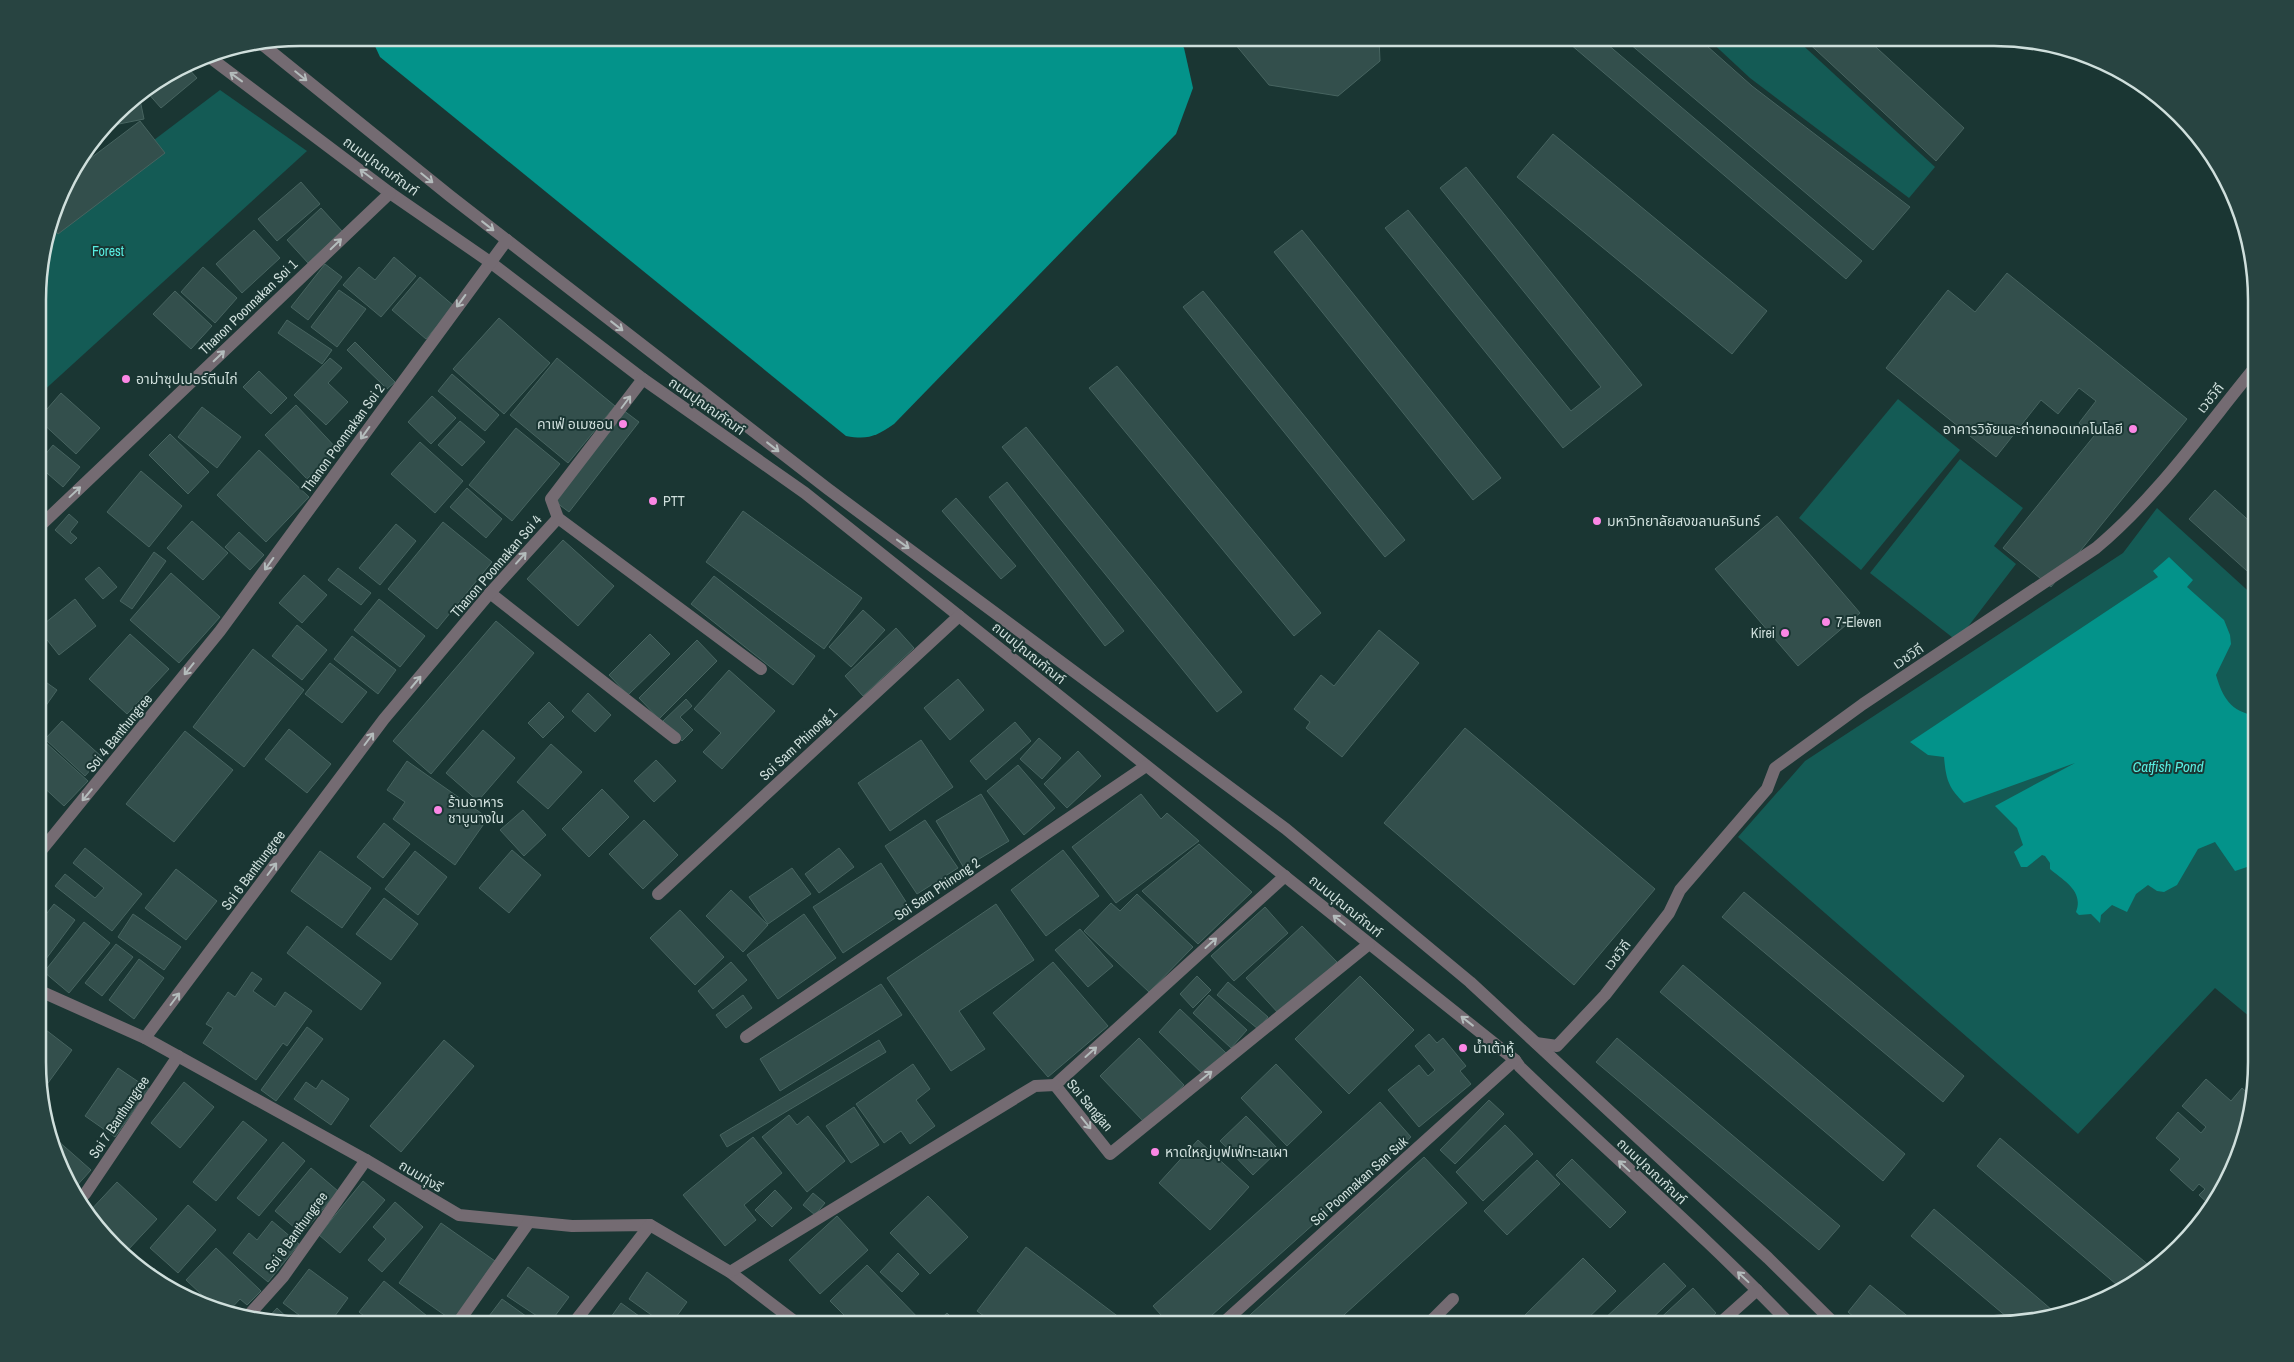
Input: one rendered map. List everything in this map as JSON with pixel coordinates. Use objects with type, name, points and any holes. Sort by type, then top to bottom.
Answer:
[{"type":"street","name":"ถนนปุณณกัณฑ์","points":[[267,48],[507,240],[828,489],[1286,829],[1470,982],[1768,1258],[1827,1316]]},
{"type":"street","name":"ถนนปุณณกัณฑ์","points":[[215,61],[390,193],[490,262],[643,379],[805,493],[1515,1060],[1575,1120],[1757,1290],[1782,1316]]},
{"type":"street","name":"Thanon Poonnakan Soi 1","points":[[46,520],[390,193]]},
{"type":"street","name":"Thanon Poonnakan Soi 2","points":[[220,631],[507,240]]},
{"type":"street","name":"เวชวิถี","points":[[1536,1043],[1557,1046],[1605,995],[1669,913],[1680,890],[1767,789],[1775,768],[1863,704],[2102,542],[2145,501],[2248,376]]},
{"type":"street","name":"Thanon Poonnakan Soi 4","points":[[384,719],[490,593],[558,518],[551,499],[643,379]]},
{"type":"street","points":[[558,518],[760,669]]},
{"type":"street","points":[[490,593],[675,738]]},
{"type":"street","name":"Soi Sam Phinong 1","points":[[658,894],[959,616]]},
{"type":"street","name":"Soi 4 Banthungree","points":[[46,845],[220,631]]},
{"type":"street","name":"Soi 6 Banthungree","points":[[145,1038],[384,719]]},
{"type":"street","name":"Soi Sam Phinong 2","points":[[746,1037],[1146,766]]},
{"type":"street","points":[[1055,1085],[1285,876]]},
{"type":"street","name":"Soi Sangjan","points":[[730,1272],[1035,1086],[1055,1085],[1110,1154],[1369,944]]},
{"type":"street","name":"ถนนทุ่งรี","points":[[46,994],[145,1038],[366,1160],[459,1215],[572,1226],[650,1224]]},
{"type":"street","name":"Soi 7 Banthungree","points":[[85,1194],[178,1056]]},
{"type":"street","name":"Soi Poonnakan San Suk","points":[[1231,1316],[1515,1060]]},
{"type":"street","name":"Soi 8 Banthungree","points":[[253,1311],[283,1277],[366,1160]]},
{"type":"street","points":[[463,1316],[529,1222]]},
{"type":"street","points":[[579,1316],[650,1224],[730,1272],[788,1316]]},
{"type":"street","points":[[1728,1316],[1757,1290]]},
{"type":"street","points":[[1436,1316],[1454,1299]]},
{"type":"green space","points":[[1716,46],[1804,46],[1935,167],[1909,198],[1750,78]]},
{"type":"green space","name":"Forest","points":[[220,90],[307,151],[46,389],[48,267],[55,234],[64,208]]},
{"type":"green space","points":[[1898,399],[1960,450],[1861,570],[1799,518]]},
{"type":"green space","points":[[1960,459],[2023,508],[1994,546],[2016,564],[1957,641],[1870,573]]},
{"type":"green space","points":[[2157,508],[2248,591],[2248,1015],[2215,988],[2078,1134],[1738,837],[1805,761],[2123,553]]},
{"type":"water","points":[[375,46],[1183,46],[1193,88],[1176,134],[894,424],[882,432],[861,438],[846,436],[380,57]]},
{"type":"water","name":"Catfish Pond","points":[[2169,557],[2193,580],[2187,587],[2224,620],[2230,635],[2231,644],[2216,675],[2229,702],[2240,711],[2248,714],[2248,867],[2235,871],[2215,842],[2198,849],[2177,885],[2164,892],[2157,891],[2148,885],[2136,894],[2127,912],[2112,905],[2101,915],[2100,923],[2091,914],[2079,915],[2076,912],[2078,905],[2075,892],[2050,869],[2050,863],[2045,856],[2042,855],[2027,867],[2021,867],[2014,852],[2023,845],[2017,828],[1995,806],[2075,763],[1964,803],[1954,792],[1949,782],[1944,757],[1928,755],[1910,742],[2158,577],[2153,571]]},
{"type":"building","points":[[1237,46],[1379,46],[1380,61],[1338,96],[1269,85]]},
{"type":"building","points":[[1572,46],[1609,46],[1862,261],[1846,279]]},
{"type":"building","points":[[1632,46],[1707,46],[1752,86],[1910,207],[1873,250]]},
{"type":"building","points":[[1812,46],[1875,46],[1964,128],[1936,161]]},
{"type":"building","points":[[191,71],[197,78],[161,108],[150,96],[173,80]]},
{"type":"building","points":[[141,103],[144,119],[118,124]]},
{"type":"building","points":[[140,121],[165,153],[58,234],[56,231],[72,188],[88,160]]},
{"type":"building","points":[[1553,134],[1767,311],[1732,354],[1517,177]]},
{"type":"building","points":[[1466,167],[1642,385],[1563,448],[1385,228],[1408,210],[1571,411],[1601,387],[1440,188]]},
{"type":"building","points":[[301,182],[320,204],[277,241],[258,219]]},
{"type":"building","points":[[321,208],[342,231],[308,263],[287,240]]},
{"type":"building","points":[[254,230],[280,258],[242,293],[216,264]]},
{"type":"building","points":[[1302,230],[1501,478],[1473,500],[1274,252]]},
{"type":"building","points":[[394,257],[416,276],[381,317],[343,285],[359,267],[375,280]]},
{"type":"building","points":[[325,264],[342,277],[308,320],[291,307]]},
{"type":"building","points":[[203,267],[237,298],[215,323],[181,292]]},
{"type":"building","name":"อาคารวิจัยและถ่ายทอดเทคโนโลยี","points":[[2007,273],[2187,419],[2051,587],[2003,548],[2094,436],[2079,423],[2096,401],[2079,388],[2058,414],[2041,400],[1996,457],[1886,368],[1948,290],[1975,312]]},
{"type":"building","points":[[420,277],[454,306],[426,339],[392,310]]},
{"type":"building","points":[[339,290],[366,309],[337,347],[311,327]]},
{"type":"building","points":[[175,291],[212,326],[191,349],[153,314]]},
{"type":"building","points":[[1203,291],[1405,540],[1385,557],[1183,307]]},
{"type":"building","points":[[499,318],[550,363],[504,414],[453,369]]},
{"type":"building","points":[[287,320],[332,350],[322,364],[278,333]]},
{"type":"building","points":[[355,342],[395,382],[387,389],[347,350]]},
{"type":"building","points":[[330,358],[342,368],[328,383],[348,402],[326,425],[294,395]]},
{"type":"building","points":[[557,358],[615,406],[568,463],[510,415]]},
{"type":"building","points":[[1117,366],[1321,613],[1294,636],[1089,388]]},
{"type":"building","points":[[259,371],[287,398],[271,414],[243,387]]},
{"type":"building","points":[[452,374],[499,415],[485,431],[438,391]]},
{"type":"building","points":[[61,393],[100,428],[76,454],[46,426],[46,410]]},
{"type":"building","points":[[432,396],[456,418],[431,444],[408,422]]},
{"type":"building","points":[[296,405],[338,450],[307,479],[265,435]]},
{"type":"building","points":[[202,407],[241,437],[217,468],[178,437]]},
{"type":"building","points":[[623,410],[639,422],[569,512],[553,500]]},
{"type":"building","points":[[460,421],[485,442],[462,466],[438,445]]},
{"type":"building","points":[[1026,427],[1242,692],[1217,712],[1002,447]]},
{"type":"building","points":[[516,428],[560,464],[512,521],[469,485]]},
{"type":"building","points":[[170,434],[209,472],[188,494],[149,455]]},
{"type":"building","points":[[420,442],[463,481],[435,513],[391,474]]},
{"type":"building","points":[[53,445],[80,467],[63,487],[46,472],[46,454]]},
{"type":"building","points":[[259,450],[309,497],[266,542],[217,495]]},
{"type":"building","points":[[141,471],[182,506],[149,547],[107,512]]},
{"type":"building","points":[[1007,482],[1124,631],[1105,646],[989,497]]},
{"type":"building","points":[[467,488],[502,519],[486,538],[450,507]]},
{"type":"building","points":[[2215,490],[2248,520],[2248,572],[2189,519]]},
{"type":"building","points":[[956,498],[1016,566],[1001,579],[942,511]]},
{"type":"building","points":[[743,511],[862,598],[824,649],[706,562]]},
{"type":"building","points":[[69,514],[78,522],[70,532],[77,538],[71,544],[55,530]]},
{"type":"building","points":[[1777,516],[1860,613],[1798,666],[1715,569]]},
{"type":"building","points":[[192,521],[228,553],[203,580],[167,548]]},
{"type":"building","points":[[443,522],[492,562],[437,629],[388,589]]},
{"type":"building","points":[[396,524],[416,541],[380,585],[359,568]]},
{"type":"building","points":[[239,532],[264,555],[250,570],[225,547]]},
{"type":"building","points":[[563,540],[614,586],[578,626],[527,579]]},
{"type":"building","points":[[154,552],[166,561],[132,609],[120,601]]},
{"type":"building","points":[[99,567],[117,587],[103,599],[85,579]]},
{"type":"building","points":[[338,568],[371,593],[361,605],[328,580]]},
{"type":"building","points":[[171,573],[220,617],[179,663],[130,620]]},
{"type":"building","points":[[304,575],[327,595],[302,623],[279,603]]},
{"type":"building","points":[[714,576],[815,656],[793,685],[691,604]]},
{"type":"building","points":[[75,599],[96,626],[59,655],[46,639],[46,622]]},
{"type":"building","points":[[379,599],[425,636],[400,667],[354,630]]},
{"type":"building","points":[[863,610],[885,630],[851,667],[829,647]]},
{"type":"building","points":[[496,621],[534,653],[431,774],[393,741]]},
{"type":"building","points":[[297,625],[327,650],[302,680],[272,656]]},
{"type":"building","points":[[896,628],[914,648],[863,696],[845,676]]},
{"type":"building","points":[[1379,630],[1419,663],[1342,757],[1306,728],[1310,722],[1294,709],[1321,675],[1334,686]]},
{"type":"building","points":[[130,634],[169,669],[127,714],[89,679]]},
{"type":"building","points":[[650,634],[670,654],[628,695],[609,675]]},
{"type":"building","points":[[352,636],[396,670],[378,694],[334,659]]},
{"type":"building","points":[[697,640],[717,661],[659,719],[639,698]]},
{"type":"building","points":[[253,649],[304,690],[244,767],[193,727]]},
{"type":"building","points":[[330,663],[367,692],[342,723],[305,694]]},
{"type":"building","points":[[729,670],[775,711],[722,769],[703,752],[721,733],[694,709]]},
{"type":"building","points":[[958,679],[984,710],[950,740],[924,708]]},
{"type":"building","points":[[46,682],[57,690],[46,706]]},
{"type":"building","points":[[588,693],[611,715],[595,732],[572,711]]},
{"type":"building","points":[[686,699],[692,706],[680,717],[693,730],[682,741],[663,721]]},
{"type":"building","points":[[549,702],[564,717],[543,738],[528,723]]},
{"type":"building","points":[[62,721],[102,757],[85,776],[46,738]]},
{"type":"building","points":[[1015,722],[1031,741],[986,780],[970,761]]},
{"type":"building","points":[[1465,728],[1655,889],[1574,985],[1384,823]]},
{"type":"building","points":[[289,729],[331,764],[307,793],[265,759]]},
{"type":"building","points":[[483,730],[515,758],[478,801],[446,773]]},
{"type":"building","points":[[185,731],[233,770],[174,842],[126,804]]},
{"type":"building","points":[[1039,738],[1061,758],[1042,779],[1020,759]]},
{"type":"building","points":[[921,740],[953,787],[890,831],[858,783]]},
{"type":"building","points":[[46,743],[88,781],[64,806],[46,790]]},
{"type":"building","points":[[551,744],[582,772],[548,809],[517,782]]},
{"type":"building","points":[[1078,751],[1101,776],[1067,808],[1044,784]]},
{"type":"building","points":[[656,760],[676,781],[654,802],[634,781]]},
{"type":"building","name":"ร้านอาหาร ชาบูนางใน","points":[[407,761],[488,818],[455,865],[393,819],[405,802],[387,790]]},
{"type":"building","points":[[1018,765],[1055,808],[1024,835],[987,791]]},
{"type":"building","points":[[602,789],[629,817],[589,857],[562,829]]},
{"type":"building","points":[[981,794],[1009,841],[964,868],[936,821]]},
{"type":"building","points":[[1141,794],[1161,819],[1167,813],[1199,841],[1116,903],[1072,847]]},
{"type":"building","points":[[523,810],[546,835],[524,856],[500,830]]},
{"type":"building","points":[[644,820],[678,855],[643,889],[609,854]]},
{"type":"building","points":[[925,820],[958,868],[917,894],[885,846]]},
{"type":"building","points":[[384,823],[410,844],[383,878],[357,857]]},
{"type":"building","points":[[1199,844],[1252,892],[1198,944],[1142,891]]},
{"type":"building","points":[[85,848],[142,894],[112,931],[55,886],[65,874],[95,898],[104,888],[73,863]]},
{"type":"building","points":[[839,848],[854,867],[819,893],[805,874]]},
{"type":"building","points":[[512,850],[541,875],[509,913],[479,888]]},
{"type":"building","points":[[1063,850],[1099,896],[1046,936],[1011,890]]},
{"type":"building","points":[[320,851],[371,888],[342,928],[291,891]]},
{"type":"building","points":[[415,851],[447,877],[418,915],[385,889]]},
{"type":"building","points":[[881,863],[910,908],[843,953],[813,907]]},
{"type":"building","points":[[792,868],[811,894],[768,924],[749,897]]},
{"type":"building","points":[[176,869],[217,901],[186,940],[145,908]]},
{"type":"building","points":[[731,890],[768,925],[743,952],[706,916]]},
{"type":"building","points":[[1744,892],[1964,1076],[1943,1102],[1722,917]]},
{"type":"building","points":[[1137,894],[1193,947],[1149,992],[1084,931],[1111,903],[1120,911]]},
{"type":"building","points":[[384,898],[418,924],[391,960],[356,934]]},
{"type":"building","points":[[54,904],[75,920],[46,959],[46,914]]},
{"type":"building","points":[[996,904],[1034,960],[959,1011],[985,1049],[951,1071],[887,978]]},
{"type":"building","points":[[1265,907],[1288,933],[1234,981],[1211,956]]},
{"type":"building","points":[[680,910],[724,957],[695,985],[650,938]]},
{"type":"building","points":[[133,914],[181,947],[164,970],[118,937]]},
{"type":"building","points":[[804,914],[836,958],[778,999],[747,955]]},
{"type":"building","points":[[84,922],[110,943],[69,993],[46,974],[46,970]]},
{"type":"building","points":[[307,926],[381,983],[361,1010],[287,953]]},
{"type":"building","points":[[1302,926],[1337,962],[1280,1015],[1246,978]]},
{"type":"building","points":[[1080,929],[1113,966],[1088,987],[1055,950]]},
{"type":"building","points":[[116,944],[133,957],[102,996],[85,983]]},
{"type":"building","points":[[139,959],[164,978],[134,1019],[109,1000]]},
{"type":"building","points":[[731,962],[747,980],[713,1009],[698,991]]},
{"type":"building","points":[[1053,962],[1108,1026],[1048,1077],[993,1013]]},
{"type":"building","points":[[1683,965],[1905,1154],[1883,1181],[1660,992]]},
{"type":"building","points":[[252,972],[262,979],[253,991],[275,1007],[285,992],[312,1011],[287,1046],[283,1043],[256,1080],[203,1043],[213,1028],[206,1024],[228,992],[235,997]]},
{"type":"building","points":[[1197,976],[1211,990],[1193,1008],[1180,994]]},
{"type":"building","points":[[1360,976],[1414,1030],[1349,1094],[1295,1039]]},
{"type":"building","points":[[1228,982],[1268,1017],[1258,1029],[1217,995]]},
{"type":"building","points":[[881,984],[902,1015],[780,1091],[760,1059]]},
{"type":"building","points":[[743,995],[752,1008],[726,1028],[716,1015]]},
{"type":"building","points":[[1209,995],[1247,1030],[1231,1048],[1193,1013]]},
{"type":"building","points":[[1180,1009],[1226,1053],[1205,1076],[1159,1032]]},
{"type":"building","points":[[307,1027],[323,1039],[276,1101],[261,1090]]},
{"type":"building","points":[[46,1030],[72,1050],[47,1084]]},
{"type":"building","points":[[1429,1034],[1437,1043],[1443,1038],[1466,1066],[1460,1071],[1471,1084],[1419,1127],[1388,1090],[1419,1065],[1428,1076],[1435,1070],[1415,1046]]},
{"type":"building","points":[[1139,1038],[1184,1085],[1145,1123],[1100,1076]]},
{"type":"building","points":[[1617,1038],[1840,1226],[1819,1250],[1596,1062]]},
{"type":"building","points":[[444,1040],[474,1066],[401,1152],[370,1126]]},
{"type":"building","points":[[879,1040],[886,1052],[727,1147],[720,1135]]},
{"type":"building","points":[[913,1064],[930,1089],[916,1100],[935,1126],[910,1144],[901,1131],[884,1143],[856,1104]]},
{"type":"building","points":[[1276,1064],[1322,1112],[1287,1146],[1241,1098]]},
{"type":"building","points":[[118,1068],[149,1089],[115,1137],[85,1116]]},
{"type":"building","points":[[2206,1079],[2231,1101],[2242,1088],[2246,1092],[2234,1143],[2222,1174],[2206,1201],[2199,1195],[2205,1189],[2199,1184],[2193,1191],[2170,1170],[2180,1159],[2156,1138],[2178,1112],[2201,1133],[2206,1127],[2182,1106]]},
{"type":"building","points":[[322,1080],[349,1099],[331,1125],[294,1099],[306,1082],[316,1089]]},
{"type":"building","points":[[184,1082],[214,1107],[180,1148],[151,1123]]},
{"type":"building","points":[[1489,1100],[1504,1114],[1455,1164],[1440,1150]]},
{"type":"building","points":[[1380,1102],[1411,1137],[1211,1316],[1162,1316],[1153,1306]]},
{"type":"building","points":[[854,1107],[879,1145],[851,1163],[826,1126]]},
{"type":"building","points":[[789,1115],[797,1125],[808,1116],[845,1161],[807,1192],[762,1137]]},
{"type":"building","points":[[1246,1116],[1279,1150],[1253,1175],[1220,1141]]},
{"type":"building","points":[[243,1121],[267,1140],[216,1201],[193,1182]]},
{"type":"building","points":[[1505,1125],[1533,1154],[1483,1201],[1456,1172]]},
{"type":"building","points":[[753,1137],[782,1173],[744,1205],[756,1220],[725,1246],[683,1195]]},
{"type":"building","points":[[2000,1138],[2147,1264],[2116,1284],[1977,1166]]},
{"type":"building","points":[[1198,1140],[1249,1187],[1210,1230],[1159,1183]]},
{"type":"building","points":[[60,1142],[91,1170],[78,1185]]},
{"type":"building","points":[[283,1142],[305,1161],[259,1216],[237,1198]]},
{"type":"building","points":[[1424,1157],[1467,1203],[1343,1316],[1249,1316]]},
{"type":"building","points":[[1572,1159],[1626,1212],[1610,1228],[1556,1175]]},
{"type":"building","points":[[1537,1160],[1560,1184],[1507,1235],[1484,1211]]},
{"type":"building","points":[[311,1168],[338,1191],[302,1234],[275,1211]]},
{"type":"building","points":[[363,1181],[385,1200],[340,1253],[319,1235]]},
{"type":"building","points":[[117,1182],[157,1219],[129,1249],[109,1229],[93,1208]]},
{"type":"building","points":[[775,1190],[792,1208],[772,1227],[755,1210]]},
{"type":"building","points":[[813,1193],[825,1203],[815,1215],[803,1205]]},
{"type":"building","points":[[928,1196],[968,1237],[930,1274],[890,1233]]},
{"type":"building","points":[[395,1202],[423,1227],[382,1272],[368,1260],[386,1239],[373,1227]]},
{"type":"building","points":[[188,1205],[216,1230],[178,1273],[150,1248]]},
{"type":"building","points":[[1934,1209],[2051,1309],[2027,1314],[2005,1315],[1911,1236]]},
{"type":"building","points":[[837,1216],[868,1250],[820,1294],[789,1260]]},
{"type":"building","points":[[272,1221],[299,1244],[268,1282],[233,1253],[249,1233],[257,1240]]},
{"type":"building","points":[[441,1223],[495,1261],[456,1316],[446,1316],[399,1283]]},
{"type":"building","points":[[1026,1247],[1117,1316],[984,1316],[977,1311]]},
{"type":"building","points":[[216,1248],[261,1291],[247,1305],[240,1299],[233,1307],[203,1296],[186,1280]]},
{"type":"building","points":[[898,1253],[919,1274],[902,1292],[880,1272]]},
{"type":"building","points":[[1583,1258],[1616,1291],[1590,1316],[1524,1316]]},
{"type":"building","points":[[1664,1263],[1686,1286],[1654,1316],[1607,1316]]},
{"type":"building","points":[[867,1265],[916,1316],[845,1316],[830,1301]]},
{"type":"building","points":[[528,1267],[569,1297],[555,1316],[537,1316],[507,1296]]},
{"type":"building","points":[[309,1269],[348,1298],[335,1316],[300,1316],[283,1303]]},
{"type":"building","points":[[647,1272],[687,1302],[677,1316],[653,1316],[629,1299]]},
{"type":"building","points":[[384,1281],[427,1316],[364,1316],[359,1312]]},
{"type":"building","points":[[1870,1285],[1907,1316],[1853,1316],[1848,1312]]},
{"type":"building","points":[[1693,1288],[1716,1313],[1713,1316],[1663,1316]]},
{"type":"building","points":[[502,1299],[526,1316],[489,1316]]},
{"type":"building","points":[[621,1303],[639,1316],[612,1316]]},
{"type":"building","points":[[277,1308],[284,1315],[284,1315],[271,1314]]},
{"type":"place","name":"อาม่าซุปเปอร์ตีนไก่","points":[[126,379]]},
{"type":"place","name":"คาเฟ่ อเมซอน","points":[[623,424]]},
{"type":"place","name":"อาคารวิจัยและถ่ายทอดเทคโนโลยี","points":[[2133,429]]},
{"type":"place","name":"PTT","points":[[653,501]]},
{"type":"place","name":"มหาวิทยาลัยสงขลานครินทร์","points":[[1597,521]]},
{"type":"place","name":"7-Eleven","points":[[1826,622]]},
{"type":"place","name":"Kirei","points":[[1785,633]]},
{"type":"place","name":"ร้านอาหาร ชาบูนางใน","points":[[438,810]]},
{"type":"place","name":"น้ำเต้าหู้","points":[[1463,1048]]},
{"type":"place","name":"หาดใหญ่บุฟเฟ่ทะเลเผา","points":[[1155,1152]]}]
